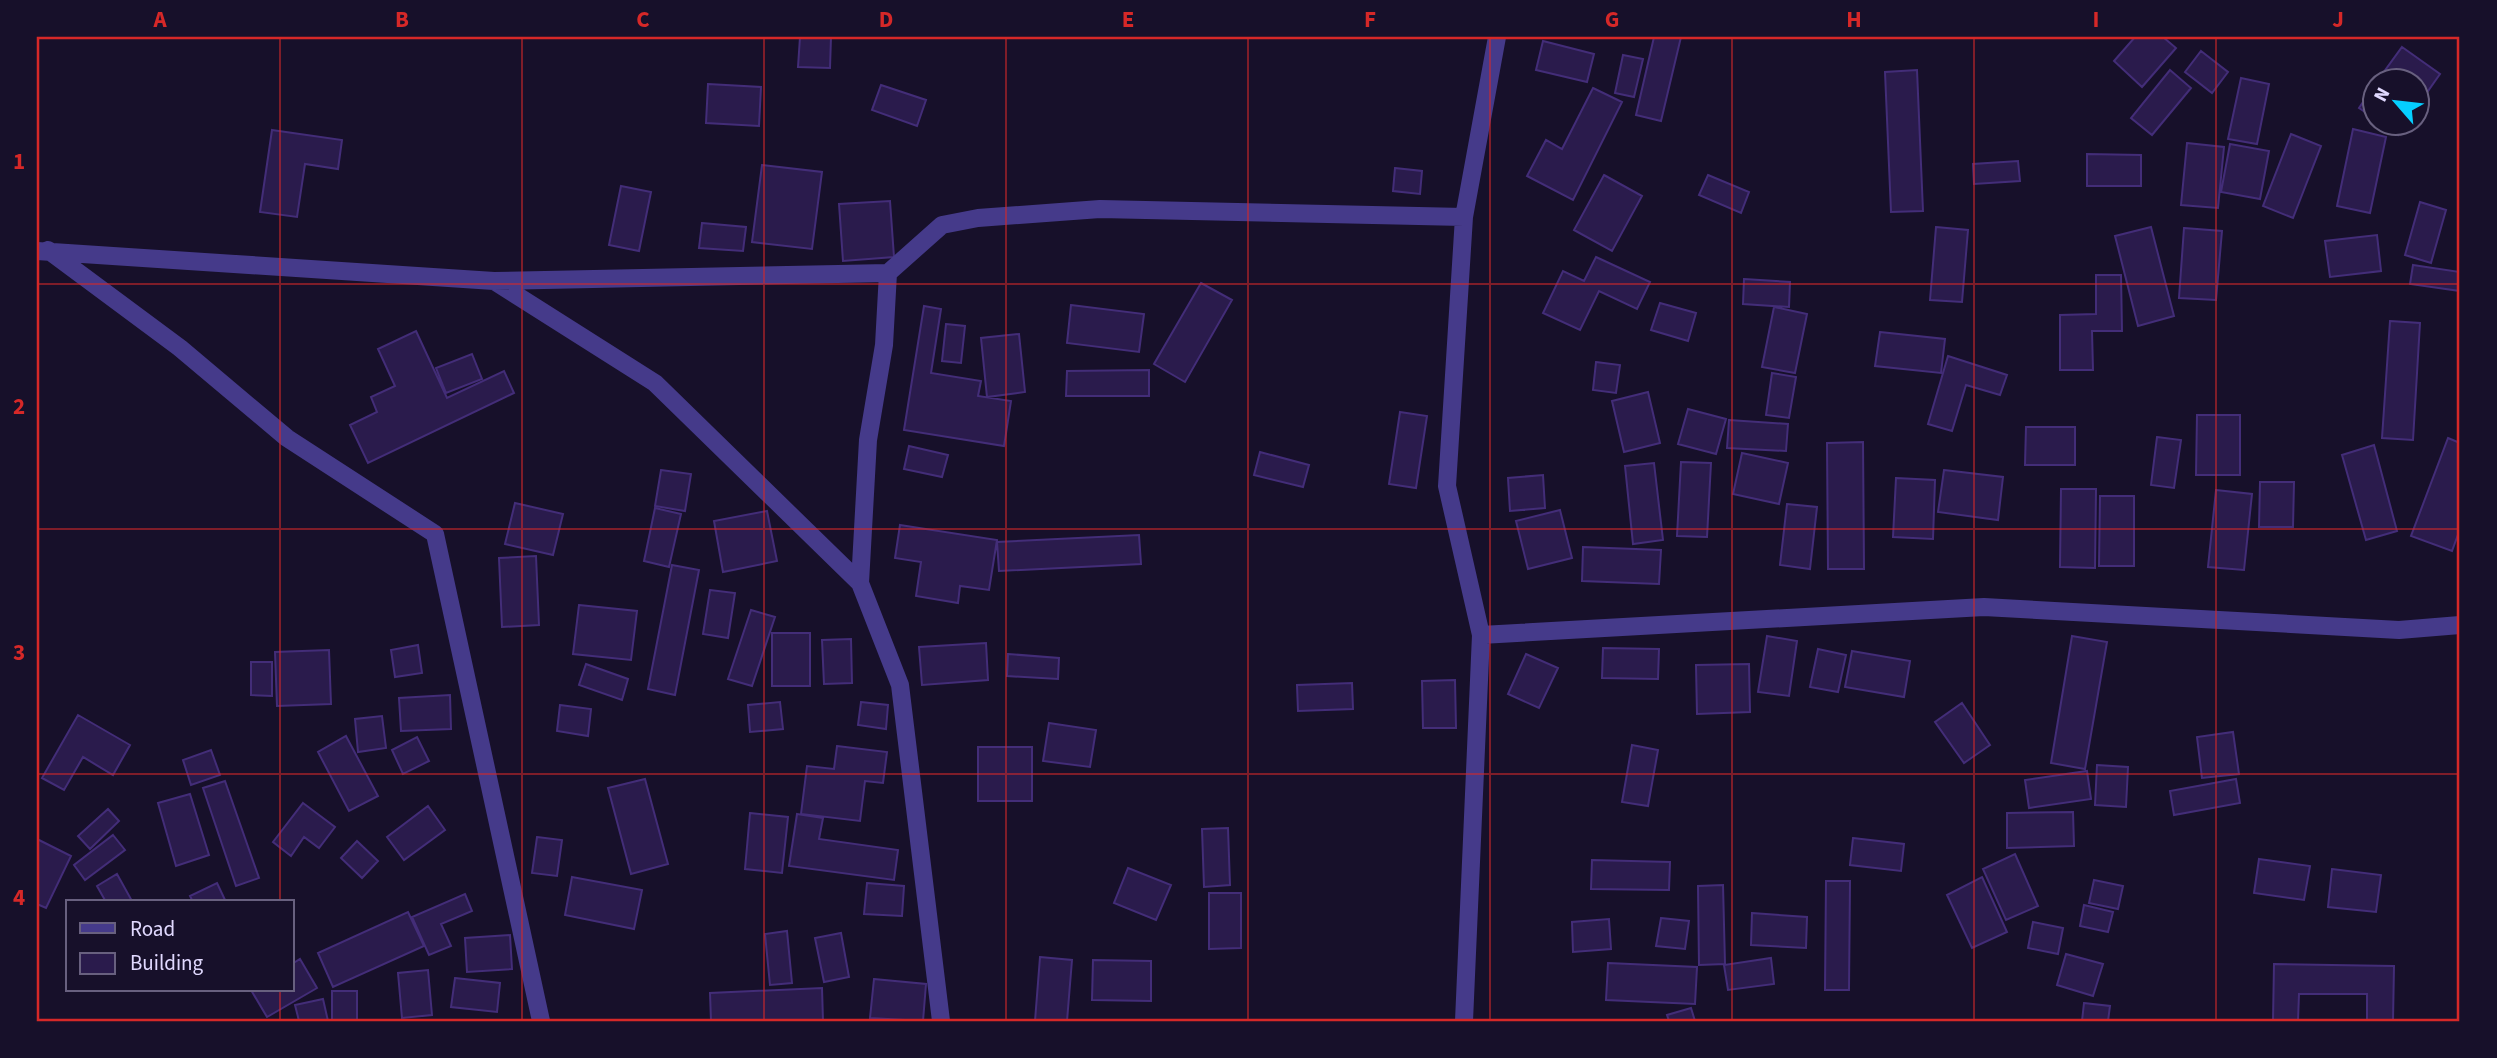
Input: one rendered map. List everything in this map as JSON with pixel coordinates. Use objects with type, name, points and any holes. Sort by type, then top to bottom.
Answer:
[{"type":"street","points":[[1464,1021],[1480,635],[1447,486],[1464,217],[1497,37]]},
{"type":"street","points":[[43,251],[494,281],[888,273],[942,225],[978,218],[1100,209],[1464,217]]},
{"type":"street","points":[[43,251],[180,348],[287,438],[435,534],[541,1021]]},
{"type":"street","points":[[860,583],[868,440],[884,345],[888,273]]},
{"type":"street","points":[[494,281],[655,383],[860,583],[900,685],[941,1021]]},
{"type":"street","points":[[1480,635],[1984,607],[2399,630],[2460,625]]},
{"type":"building","points":[[800,37],[831,37],[830,68],[798,67]]},
{"type":"building","points":[[1654,37],[1681,37],[1661,121],[1636,115]]},
{"type":"building","points":[[2135,37],[2163,37],[2176,48],[2142,87],[2114,61]]},
{"type":"building","points":[[1543,41],[1594,54],[1587,82],[1536,70]]},
{"type":"building","points":[[2402,47],[2429,66],[2388,66]]},
{"type":"building","points":[[2201,51],[2228,72],[2212,93],[2185,72]]},
{"type":"building","points":[[1623,55],[1643,59],[1634,97],[1615,93]]},
{"type":"building","points":[[2430,67],[2440,74],[2430,88]]},
{"type":"building","points":[[1917,70],[1923,211],[1891,212],[1885,72]]},
{"type":"building","points":[[2170,70],[2191,88],[2152,135],[2131,118]]},
{"type":"building","points":[[2241,78],[2269,84],[2257,144],[2228,139]]},
{"type":"building","points":[[708,84],[761,87],[759,126],[706,123]]},
{"type":"building","points":[[881,85],[926,100],[917,126],[872,110]]},
{"type":"building","points":[[1593,88],[1622,102],[1573,200],[1527,176],[1546,140],[1562,149]]},
{"type":"building","points":[[2353,129],[2360,131],[2360,136],[2386,137],[2370,213],[2337,206]]},
{"type":"building","points":[[272,130],[342,140],[338,169],[305,164],[297,217],[260,212]]},
{"type":"building","points":[[2291,134],[2321,146],[2293,218],[2263,206]]},
{"type":"building","points":[[2187,143],[2224,147],[2218,208],[2181,205]]},
{"type":"building","points":[[2230,144],[2269,151],[2260,199],[2221,192]]},
{"type":"building","points":[[2087,154],[2141,155],[2141,186],[2087,186]]},
{"type":"building","points":[[2018,161],[2020,181],[1974,184],[1973,164]]},
{"type":"building","points":[[762,165],[822,172],[812,249],[752,242]]},
{"type":"building","points":[[1395,168],[1422,171],[1420,194],[1393,191]]},
{"type":"building","points":[[1604,175],[1642,196],[1612,251],[1574,230]]},
{"type":"building","points":[[1708,175],[1749,192],[1741,213],[1699,195]]},
{"type":"building","points":[[621,186],[651,192],[639,251],[609,245]]},
{"type":"building","points":[[890,201],[894,257],[843,261],[839,204]]},
{"type":"building","points":[[2420,202],[2446,210],[2431,263],[2405,255]]},
{"type":"building","points":[[702,223],[746,227],[743,251],[699,248]]},
{"type":"building","points":[[1936,227],[1968,230],[1962,302],[1930,300]]},
{"type":"building","points":[[2151,227],[2174,316],[2138,326],[2115,236]]},
{"type":"building","points":[[2184,228],[2222,231],[2216,300],[2179,298]]},
{"type":"building","points":[[2377,235],[2381,271],[2330,277],[2325,241]]},
{"type":"building","points":[[1596,257],[1650,282],[1637,309],[1599,291],[1580,330],[1543,313],[1563,271],[1584,281]]},
{"type":"building","points":[[2413,265],[2460,272],[2460,291],[2410,284]]},
{"type":"building","points":[[2096,275],[2121,275],[2122,331],[2092,331],[2093,370],[2060,370],[2060,315],[2096,314]]},
{"type":"building","points":[[1744,279],[1790,282],[1789,307],[1743,304]]},
{"type":"building","points":[[1201,283],[1232,300],[1185,382],[1154,364]]},
{"type":"building","points":[[1660,303],[1696,313],[1688,341],[1651,330]]},
{"type":"building","points":[[1071,305],[1144,314],[1139,352],[1067,343]]},
{"type":"building","points":[[924,306],[941,309],[931,373],[981,381],[978,396],[1011,401],[1004,446],[904,430]]},
{"type":"building","points":[[1774,307],[1807,314],[1795,373],[1762,367]]},
{"type":"building","points":[[2390,321],[2420,323],[2413,440],[2382,438]]},
{"type":"building","points":[[946,324],[965,326],[961,363],[942,361]]},
{"type":"building","points":[[416,331],[447,398],[504,371],[514,393],[368,463],[350,425],[377,412],[371,397],[395,386],[378,349]]},
{"type":"building","points":[[1880,332],[1945,339],[1941,373],[1875,366]]},
{"type":"building","points":[[1019,334],[1025,392],[987,397],[981,338]]},
{"type":"building","points":[[472,354],[482,379],[446,393],[436,368]]},
{"type":"building","points":[[1948,356],[2007,375],[2000,395],[1966,385],[1952,431],[1928,424]]},
{"type":"building","points":[[1596,362],[1620,365],[1616,393],[1593,390]]},
{"type":"building","points":[[1149,370],[1149,396],[1066,396],[1067,371]]},
{"type":"building","points":[[1772,373],[1796,377],[1789,418],[1766,415]]},
{"type":"building","points":[[1648,392],[1660,443],[1624,452],[1612,401]]},
{"type":"building","points":[[1688,409],[1726,419],[1716,454],[1678,444]]},
{"type":"building","points":[[1400,412],[1427,416],[1416,488],[1389,484]]},
{"type":"building","points":[[2197,415],[2240,415],[2240,475],[2196,475]]},
{"type":"building","points":[[1729,420],[1788,424],[1786,451],[1727,448]]},
{"type":"building","points":[[2026,427],[2075,427],[2075,465],[2025,465]]},
{"type":"building","points":[[2157,437],[2181,440],[2174,488],[2151,485]]},
{"type":"building","points":[[2448,438],[2460,443],[2460,529],[2452,551],[2411,536]]},
{"type":"building","points":[[1863,442],[1864,569],[1828,569],[1827,443]]},
{"type":"building","points":[[2374,445],[2397,531],[2366,540],[2342,455]]},
{"type":"building","points":[[909,446],[948,455],[942,477],[904,469]]},
{"type":"building","points":[[1260,452],[1309,465],[1303,487],[1254,475]]},
{"type":"building","points":[[1742,453],[1788,463],[1779,504],[1733,494]]},
{"type":"building","points":[[1681,462],[1711,463],[1707,537],[1677,536]]},
{"type":"building","points":[[1654,463],[1663,540],[1633,544],[1625,466]]},
{"type":"building","points":[[661,470],[691,474],[685,511],[655,506]]},
{"type":"building","points":[[1944,470],[2003,477],[1998,520],[1938,512]]},
{"type":"building","points":[[1543,475],[1545,508],[1510,511],[1508,478]]},
{"type":"building","points":[[1896,478],[1935,480],[1933,539],[1893,537]]},
{"type":"building","points":[[2260,482],[2294,482],[2293,527],[2259,527]]},
{"type":"building","points":[[2061,489],[2096,489],[2095,568],[2060,567]]},
{"type":"building","points":[[2216,490],[2252,494],[2244,570],[2208,567]]},
{"type":"building","points":[[2100,496],[2134,496],[2134,566],[2099,566]]},
{"type":"building","points":[[515,503],[563,514],[553,555],[505,544]]},
{"type":"building","points":[[1787,504],[1817,507],[1810,569],[1780,565]]},
{"type":"building","points":[[655,508],[681,514],[669,567],[644,561]]},
{"type":"building","points":[[1560,510],[1572,558],[1528,569],[1516,521]]},
{"type":"building","points":[[767,511],[777,561],[723,572],[714,521]]},
{"type":"building","points":[[900,525],[997,540],[989,590],[960,586],[958,603],[916,596],[921,562],[895,558]]},
{"type":"building","points":[[1139,535],[1141,564],[999,571],[997,542]]},
{"type":"building","points":[[1583,547],[1661,550],[1659,584],[1582,581]]},
{"type":"building","points":[[536,556],[539,625],[502,627],[499,558]]},
{"type":"building","points":[[672,565],[699,570],[675,695],[648,689]]},
{"type":"building","points":[[710,590],[735,593],[728,638],[703,634]]},
{"type":"building","points":[[579,605],[637,611],[631,660],[573,654]]},
{"type":"building","points":[[751,610],[775,617],[752,686],[728,679]]},
{"type":"building","points":[[772,633],[810,633],[810,686],[772,686]]},
{"type":"building","points":[[1767,636],[1797,641],[1789,696],[1758,692]]},
{"type":"building","points":[[2072,636],[2107,642],[2085,769],[2051,763]]},
{"type":"building","points":[[851,639],[852,683],[824,684],[822,640]]},
{"type":"building","points":[[986,643],[988,680],[922,685],[919,647]]},
{"type":"building","points":[[418,645],[422,673],[395,677],[391,650]]},
{"type":"building","points":[[1603,648],[1659,649],[1658,679],[1602,678]]},
{"type":"building","points":[[1818,649],[1846,655],[1838,692],[1810,687]]},
{"type":"building","points":[[329,650],[331,704],[277,706],[275,652]]},
{"type":"building","points":[[1852,651],[1910,661],[1904,697],[1845,687]]},
{"type":"building","points":[[1008,654],[1059,658],[1058,679],[1007,676]]},
{"type":"building","points":[[1526,654],[1558,668],[1539,708],[1508,694]]},
{"type":"building","points":[[251,662],[272,662],[272,696],[251,695]]},
{"type":"building","points":[[586,664],[628,679],[622,700],[579,685]]},
{"type":"building","points":[[1749,664],[1750,712],[1697,714],[1696,665]]},
{"type":"building","points":[[1455,680],[1456,728],[1423,728],[1422,681]]},
{"type":"building","points":[[1352,683],[1353,709],[1298,711],[1297,685]]},
{"type":"building","points":[[450,695],[451,729],[401,731],[399,698]]},
{"type":"building","points":[[780,702],[783,729],[750,732],[748,705]]},
{"type":"building","points":[[861,702],[888,705],[886,729],[858,725]]},
{"type":"building","points":[[1962,703],[1990,745],[1964,763],[1935,722]]},
{"type":"building","points":[[560,705],[591,709],[588,736],[557,731]]},
{"type":"building","points":[[78,715],[130,745],[113,775],[83,757],[64,790],[42,778]]},
{"type":"building","points":[[382,716],[386,748],[358,752],[355,719]]},
{"type":"building","points":[[1049,723],[1096,730],[1090,767],[1043,761]]},
{"type":"building","points":[[2233,732],[2239,774],[2202,778],[2197,737]]},
{"type":"building","points":[[346,736],[378,796],[349,811],[318,752]]},
{"type":"building","points":[[417,737],[429,761],[403,774],[392,750]]},
{"type":"building","points":[[1632,745],[1658,750],[1648,806],[1622,802]]},
{"type":"building","points":[[837,746],[887,752],[883,783],[865,781],[860,821],[801,814],[807,766],[834,769]]},
{"type":"building","points":[[978,747],[1032,747],[1032,801],[978,801]]},
{"type":"building","points":[[211,750],[220,775],[191,785],[183,760]]},
{"type":"building","points":[[2097,765],[2128,767],[2126,807],[2095,805]]},
{"type":"building","points":[[2087,771],[2091,799],[2029,808],[2025,780]]},
{"type":"building","points":[[645,779],[668,864],[631,874],[608,788]]},
{"type":"building","points":[[2236,779],[2240,803],[2174,815],[2170,791]]},
{"type":"building","points":[[225,781],[259,878],[236,886],[203,788]]},
{"type":"building","points":[[190,794],[209,855],[176,866],[158,803]]},
{"type":"building","points":[[303,803],[335,827],[319,848],[304,837],[291,856],[273,842]]},
{"type":"building","points":[[428,806],[445,830],[404,860],[387,837]]},
{"type":"building","points":[[108,809],[119,821],[90,849],[78,836]]},
{"type":"building","points":[[2073,812],[2074,846],[2007,848],[2007,813]]},
{"type":"building","points":[[750,813],[788,817],[782,873],[745,869]]},
{"type":"building","points":[[797,814],[823,818],[819,839],[898,850],[894,880],[789,866]]},
{"type":"building","points":[[1228,828],[1230,885],[1204,887],[1202,829]]},
{"type":"building","points":[[113,835],[125,850],[85,880],[74,865]]},
{"type":"building","points":[[537,837],[562,840],[557,876],[532,873]]},
{"type":"building","points":[[1853,838],[1904,844],[1901,871],[1850,865]]},
{"type":"building","points":[[37,839],[71,856],[46,908],[37,904]]},
{"type":"building","points":[[357,841],[378,861],[362,878],[341,858]]},
{"type":"building","points":[[2015,854],[2038,906],[2006,920],[1983,869]]},
{"type":"building","points":[[2259,859],[2310,866],[2304,900],[2254,893]]},
{"type":"building","points":[[1592,860],[1670,862],[1669,890],[1591,889]]},
{"type":"building","points":[[1128,868],[1171,885],[1156,920],[1114,903]]},
{"type":"building","points":[[2332,869],[2381,875],[2376,912],[2328,907]]},
{"type":"building","points":[[117,874],[131,900],[105,900],[97,886]]},
{"type":"building","points":[[572,877],[642,890],[634,929],[565,915]]},
{"type":"building","points":[[1982,877],[2007,932],[1972,948],[1947,895]]},
{"type":"building","points":[[2094,880],[2123,886],[2118,909],[2089,903]]},
{"type":"building","points":[[1826,881],[1850,881],[1849,990],[1825,990]]},
{"type":"building","points":[[217,883],[225,900],[192,900],[190,896]]},
{"type":"building","points":[[867,883],[904,886],[902,916],[864,914]]},
{"type":"building","points":[[1723,885],[1725,964],[1699,965],[1698,886]]},
{"type":"building","points":[[1209,893],[1241,893],[1241,948],[1209,949]]},
{"type":"building","points":[[465,894],[472,911],[441,924],[451,946],[429,955],[412,917]]},
{"type":"building","points":[[2084,905],[2113,912],[2108,932],[2080,926]]},
{"type":"building","points":[[408,912],[424,946],[333,987],[318,953]]},
{"type":"building","points":[[1752,913],[1807,917],[1806,948],[1751,945]]},
{"type":"building","points":[[1661,918],[1689,921],[1685,949],[1656,946]]},
{"type":"building","points":[[1609,919],[1611,949],[1573,952],[1572,922]]},
{"type":"building","points":[[2033,922],[2063,928],[2058,954],[2028,948]]},
{"type":"building","points":[[787,931],[792,983],[770,985],[765,934]]},
{"type":"building","points":[[841,933],[849,977],[824,982],[815,938]]},
{"type":"building","points":[[510,935],[512,969],[467,972],[465,938]]},
{"type":"building","points":[[2066,954],[2103,964],[2093,996],[2057,985]]},
{"type":"building","points":[[1040,957],[1072,960],[1067,1021],[1035,1021]]},
{"type":"building","points":[[1771,958],[1774,984],[1728,990],[1724,965]]},
{"type":"building","points":[[300,959],[317,988],[267,1017],[252,992],[294,992],[294,963]]},
{"type":"building","points":[[1093,960],[1151,961],[1151,1001],[1092,1000]]},
{"type":"building","points":[[1608,963],[1697,967],[1695,1004],[1606,1000]]},
{"type":"building","points":[[2274,964],[2394,966],[2393,1021],[2367,1021],[2367,994],[2299,994],[2298,1021],[2273,1021]]},
{"type":"building","points":[[428,970],[432,1015],[402,1018],[398,973]]},
{"type":"building","points":[[455,978],[500,983],[497,1012],[451,1007]]},
{"type":"building","points":[[874,979],[926,984],[923,1021],[870,1018]]},
{"type":"building","points":[[822,988],[823,1021],[711,1021],[710,993]]},
{"type":"building","points":[[332,991],[357,991],[357,1021],[332,1021]]},
{"type":"building","points":[[323,999],[328,1021],[299,1021],[295,1005]]},
{"type":"building","points":[[2084,1003],[2110,1006],[2108,1021],[2082,1021]]},
{"type":"building","points":[[1691,1008],[1695,1021],[1669,1021],[1667,1015]]}]
